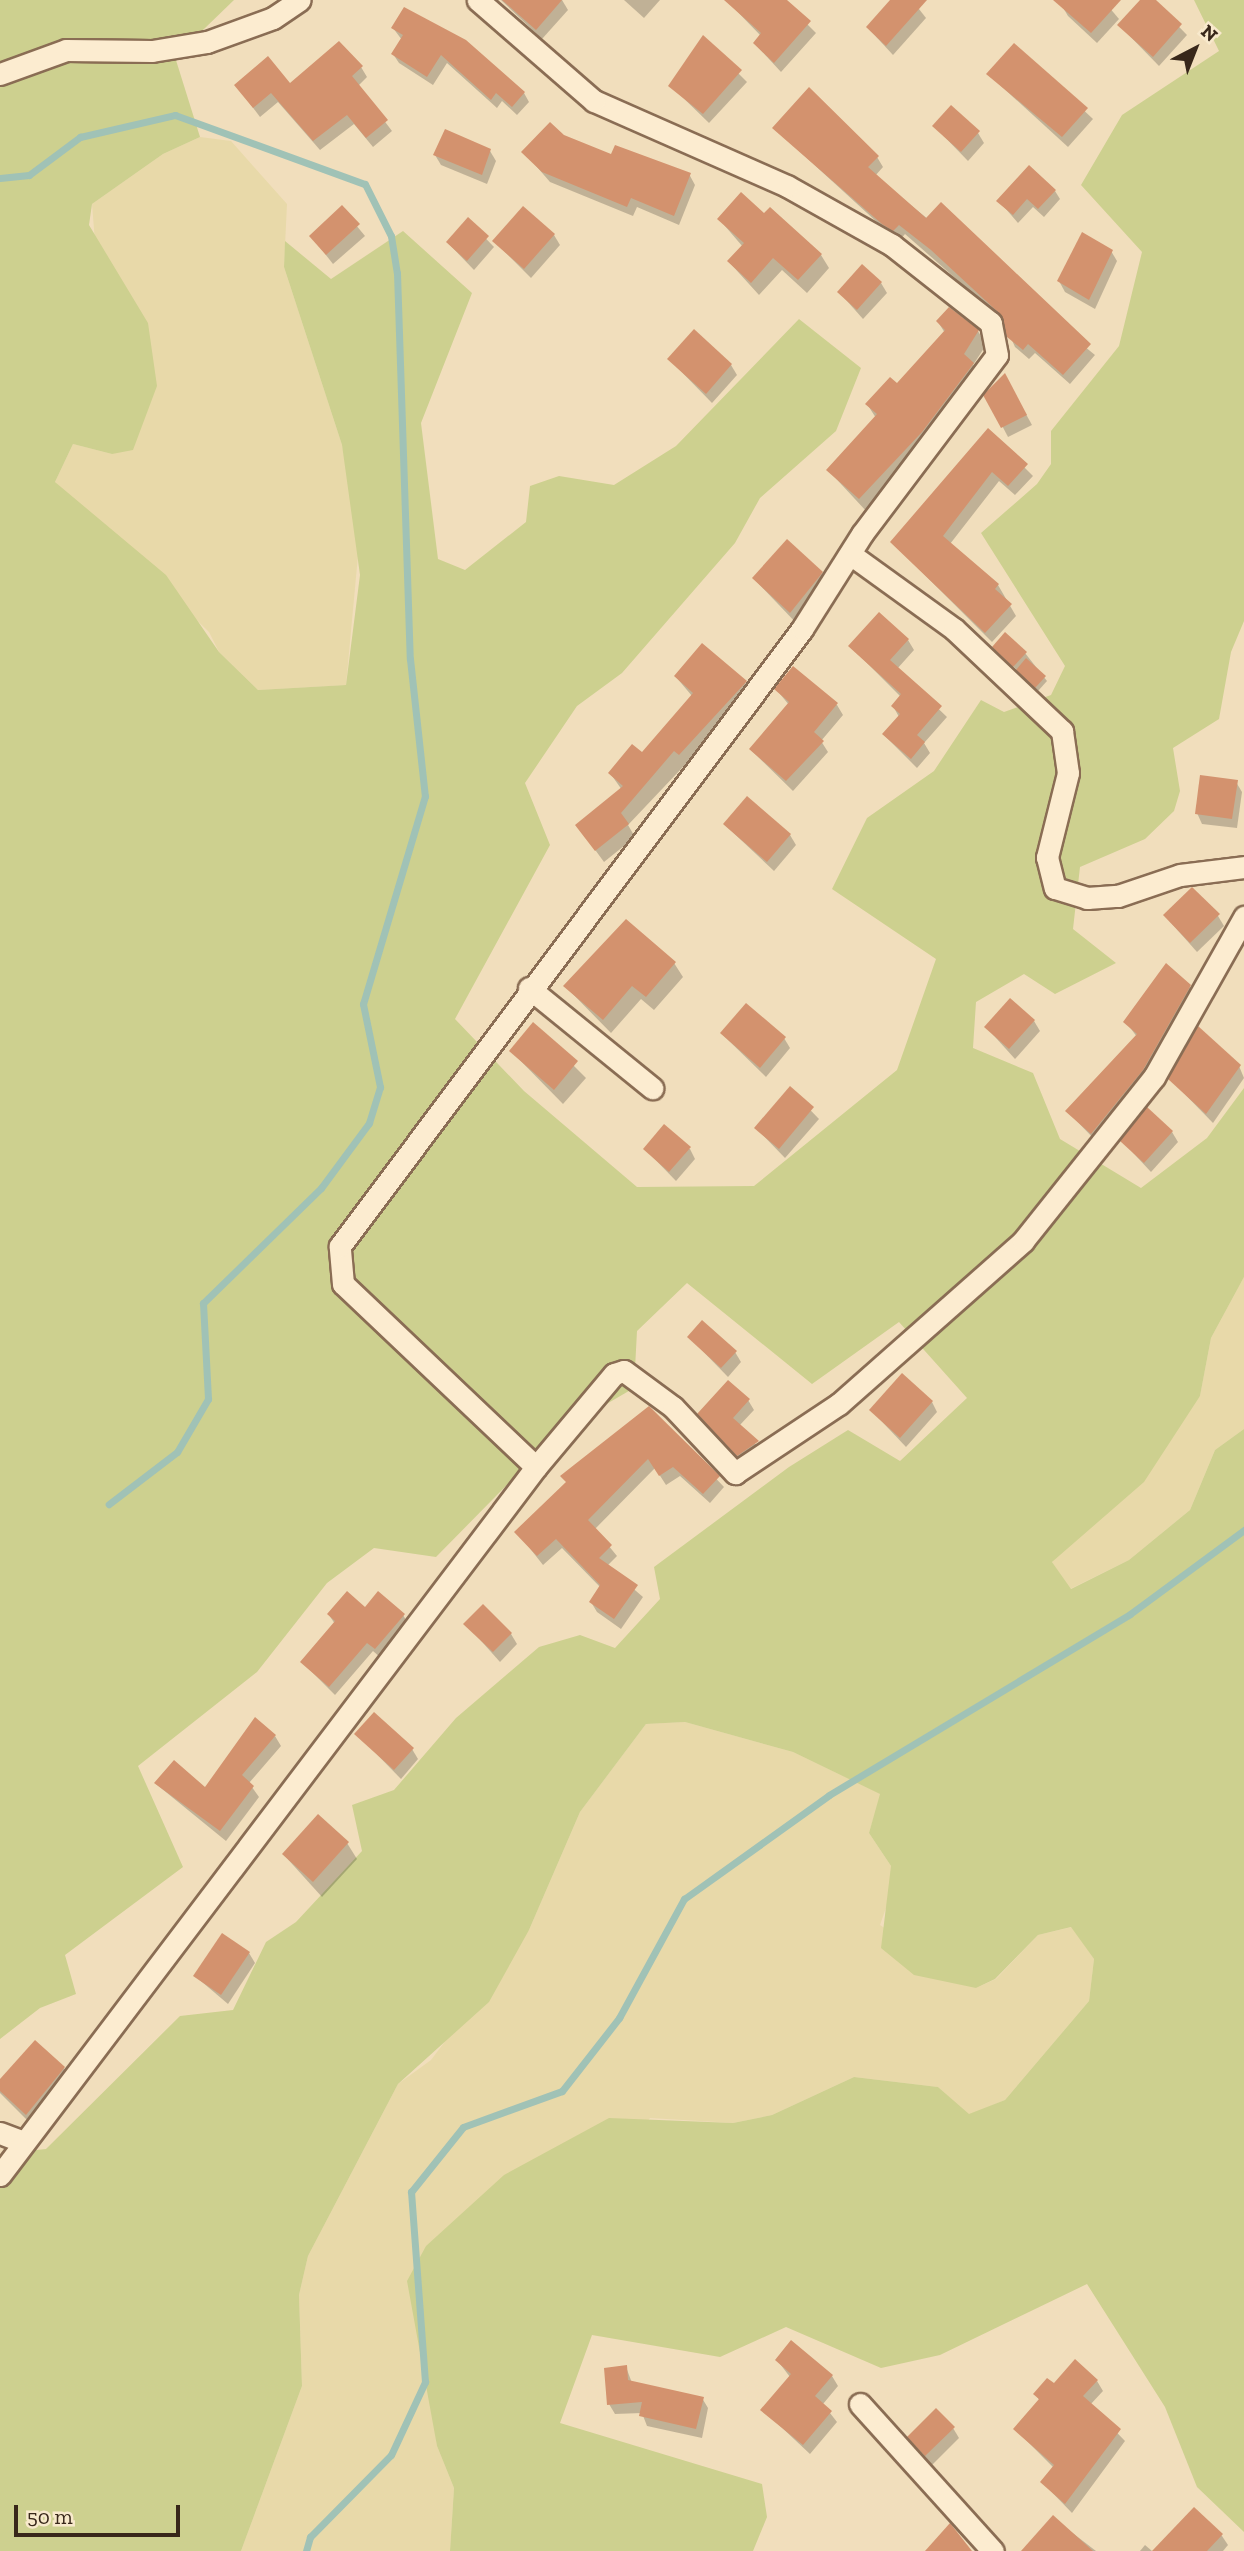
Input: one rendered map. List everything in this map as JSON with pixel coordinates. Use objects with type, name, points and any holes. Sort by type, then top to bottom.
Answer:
[{"type":"street","points":[[0,74],[66,50],[152,51],[207,42],[273,18],[300,0]]},
{"type":"street","points":[[478,0],[594,101],[787,186],[892,244],[991,323],[997,355],[850,554],[794,639],[528,988],[337,1258],[343,1284],[536,1467]]},
{"type":"street","points":[[850,554],[954,629],[1062,731],[1068,773],[1047,857],[1055,888],[1087,898],[1118,896],[1181,875],[1244,867]]},
{"type":"street","points":[[0,2175],[21,2141],[536,1467],[614,1374],[624,1371],[673,1407],[735,1473],[839,1404],[1023,1241],[1154,1077],[1244,917]]},
{"type":"street","points":[[528,988],[652,1088]]},
{"type":"street","points":[[0,2133],[21,2141]]},
{"type":"street","points":[[860,2404],[993,2551]]},
{"type":"shaded area","points":[[200,137],[231,141],[287,204],[284,267],[342,445],[360,534],[346,685],[258,690],[219,652],[209,632],[55,482],[73,444],[112,454],[92,204],[163,154]]},
{"type":"shaded area","points":[[1244,1277],[1244,1429],[1215,1450],[1190,1510],[1129,1560],[1070,1589],[1052,1562],[1200,1396],[1211,1338]]},
{"type":"shaded area","points":[[685,1722],[793,1752],[881,1794],[869,1833],[891,1866],[893,1888],[880,1925],[976,1988],[996,1979],[1038,1935],[1072,1927],[1094,1959],[1089,2001],[1005,2100],[969,2115],[938,2087],[854,2077],[772,2115],[733,2123],[650,2118],[432,2404],[437,2446],[454,2488],[450,2551],[241,2551],[302,2386],[299,2295],[308,2256],[398,2084],[431,2060],[529,1930],[580,1812],[646,1724]]},
{"type":"green space","points":[[0,0],[234,0],[175,57],[200,137],[163,154],[92,204],[89,225],[148,323],[157,386],[133,450],[112,454],[73,444],[55,482],[166,575],[219,652],[258,690],[346,685],[360,575],[342,445],[284,267],[285,241],[331,279],[403,231],[472,293],[421,423],[438,559],[465,570],[526,522],[530,486],[559,476],[614,485],[676,446],[799,319],[861,368],[836,431],[760,498],[735,543],[622,673],[577,706],[525,783],[550,845],[455,1019],[524,1091],[637,1187],[754,1186],[897,1070],[936,959],[832,889],[867,818],[934,771],[981,700],[1004,712],[1051,695],[1065,666],[981,533],[1037,484],[1051,464],[1051,431],[1119,346],[1142,252],[1081,185],[1122,115],[1219,51],[1194,0],[1244,0],[1244,621],[1231,652],[1219,719],[1173,748],[1180,791],[1174,811],[1145,839],[1080,867],[1073,929],[1116,963],[1055,994],[1024,974],[976,1002],[973,1048],[1033,1073],[1060,1139],[1141,1188],[1207,1138],[1244,1088],[1244,1277],[1211,1338],[1200,1396],[1144,1482],[1052,1562],[1071,1589],[1129,1560],[1190,1510],[1215,1450],[1244,1429],[1244,2532],[1197,2487],[1165,2407],[1087,2284],[940,2355],[881,2368],[786,2327],[720,2357],[592,2335],[560,2423],[762,2484],[767,2517],[753,2551],[450,2551],[454,2488],[437,2446],[407,2281],[426,2246],[504,2175],[609,2118],[733,2123],[772,2115],[854,2077],[938,2087],[969,2114],[1005,2100],[1089,2001],[1094,1959],[1071,1927],[1038,1935],[995,1979],[976,1988],[914,1975],[881,1948],[891,1866],[869,1833],[880,1794],[793,1752],[685,1722],[646,1724],[580,1812],[529,1930],[489,2002],[398,2084],[308,2256],[299,2295],[302,2386],[241,2551],[0,2551],[0,2154],[46,2149],[180,2016],[233,2010],[266,1942],[296,1922],[362,1851],[352,1805],[394,1790],[456,1718],[539,1647],[580,1635],[615,1648],[660,1599],[654,1567],[789,1467],[848,1430],[900,1461],[967,1398],[899,1322],[812,1384],[687,1283],[637,1331],[634,1388],[560,1431],[436,1557],[374,1548],[327,1583],[257,1672],[138,1766],[183,1867],[65,1955],[76,1994],[40,2008],[0,2039]]},
{"type":"building","points":[[502,0],[562,0],[536,30]]},
{"type":"building","points":[[724,0],[787,0],[811,21],[774,63],[753,43],[761,33]]},
{"type":"building","points":[[890,0],[927,0],[886,46],[866,27]]},
{"type":"building","points":[[1053,0],[1121,0],[1091,33]]},
{"type":"building","points":[[1140,0],[1156,0],[1182,24],[1153,57],[1117,25]]},
{"type":"building","points":[[404,7],[466,40],[525,92],[512,107],[496,93],[491,100],[441,55],[427,77],[391,54],[403,35],[391,28]]},
{"type":"building","points":[[703,35],[742,70],[703,114],[668,86]]},
{"type":"building","points":[[339,41],[363,66],[352,76],[388,120],[366,138],[347,115],[313,141],[271,93],[253,108],[234,85],[268,56],[290,83]]},
{"type":"building","points":[[1014,43],[1088,108],[1062,137],[986,74]]},
{"type":"building","points":[[809,87],[879,156],[868,167],[926,218],[941,202],[1091,344],[1063,375],[1028,344],[1023,350],[1007,337],[999,313],[931,250],[899,225],[893,231],[882,224],[772,128]]},
{"type":"building","points":[[951,105],[980,131],[961,152],[932,126]]},
{"type":"building","points":[[550,122],[564,135],[611,154],[615,145],[691,173],[674,216],[631,198],[627,207],[542,172],[521,152]]},
{"type":"building","points":[[445,129],[491,149],[482,175],[433,155]]},
{"type":"building","points":[[1029,165],[1056,190],[1038,209],[1027,199],[1013,215],[996,201]]},
{"type":"building","points":[[741,192],[764,213],[770,207],[822,254],[798,280],[773,258],[751,283],[727,261],[744,243],[717,219]]},
{"type":"building","points":[[342,205],[360,224],[326,255],[309,236]]},
{"type":"building","points":[[523,206],[555,234],[524,269],[492,241]]},
{"type":"building","points":[[468,217],[489,236],[467,261],[446,242]]},
{"type":"building","points":[[1082,232],[1113,250],[1089,300],[1057,281]]},
{"type":"building","points":[[862,264],[882,282],[857,310],[837,292]]},
{"type":"building","points":[[949,307],[979,330],[964,354],[974,363],[922,432],[859,499],[826,470],[877,414],[865,404],[890,377],[897,383],[945,330],[936,321]]},
{"type":"building","points":[[694,329],[732,364],[706,394],[667,359]]},
{"type":"building","points":[[1005,373],[1027,415],[1001,428],[983,395]]},
{"type":"building","points":[[988,428],[1028,464],[1008,486],[992,472],[943,536],[999,584],[995,589],[1012,604],[985,633],[890,542]]},
{"type":"building","points":[[787,539],[823,572],[790,613],[752,578]]},
{"type":"building","points":[[879,612],[909,639],[890,660],[942,706],[917,735],[925,742],[911,759],[882,734],[900,714],[891,706],[901,694],[848,646]]},
{"type":"building","points":[[1005,632],[1027,652],[1013,667],[992,647]]},
{"type":"building","points":[[702,643],[747,681],[679,755],[674,751],[621,813],[629,824],[595,851],[575,825],[623,786],[608,773],[632,744],[642,752],[693,693],[674,676]]},
{"type":"building","points":[[1026,658],[1046,676],[1035,688],[1016,670]]},
{"type":"building","points":[[793,666],[838,703],[814,732],[824,741],[786,781],[749,749],[789,702],[774,689]]},
{"type":"building","points":[[1200,775],[1238,780],[1232,819],[1195,814]]},
{"type":"building","points":[[747,796],[791,834],[767,862],[723,824]]},
{"type":"building","points":[[1192,887],[1220,914],[1190,943],[1163,915]]},
{"type":"building","points":[[626,919],[676,962],[646,997],[632,986],[603,1020],[563,986]]},
{"type":"building","points":[[1166,963],[1191,985],[1143,1070],[1091,1134],[1065,1111],[1137,1034],[1123,1022]]},
{"type":"building","points":[[1010,998],[1035,1020],[1009,1049],[984,1027]]},
{"type":"building","points":[[746,1003],[786,1037],[760,1068],[720,1033]]},
{"type":"building","points":[[533,1022],[578,1061],[554,1090],[509,1051]]},
{"type":"building","points":[[1198,1026],[1241,1065],[1206,1114],[1168,1079]]},
{"type":"building","points":[[790,1086],[814,1107],[779,1149],[754,1128]]},
{"type":"building","points":[[1147,1107],[1173,1131],[1144,1163],[1120,1141]]},
{"type":"building","points":[[664,1124],[691,1147],[669,1172],[643,1149]]},
{"type":"building","points":[[702,1320],[737,1351],[721,1368],[687,1337]]},
{"type":"building","points":[[902,1373],[933,1401],[900,1438],[869,1410]]},
{"type":"building","points":[[728,1380],[750,1399],[733,1418],[759,1441],[737,1456],[697,1414]]},
{"type":"building","points":[[649,1406],[720,1476],[703,1494],[673,1467],[659,1476],[648,1459],[588,1520],[612,1545],[599,1558],[638,1585],[614,1619],[589,1602],[600,1585],[556,1539],[537,1556],[514,1532],[566,1482],[560,1476]]},
{"type":"building","points":[[347,1591],[365,1607],[378,1591],[405,1614],[375,1649],[367,1643],[329,1687],[300,1662],[335,1621],[327,1614]]},
{"type":"building","points":[[483,1604],[512,1633],[493,1652],[463,1624]]},
{"type":"building","points":[[374,1712],[414,1748],[394,1770],[354,1734]]},
{"type":"building","points":[[255,1717],[276,1735],[242,1775],[254,1786],[220,1831],[154,1783],[174,1760],[205,1787]]},
{"type":"building","points":[[318,1814],[349,1842],[313,1882],[282,1854]]},
{"type":"building","points":[[222,1933],[250,1952],[221,1995],[193,1976]]},
{"type":"building","points":[[35,2040],[65,2067],[26,2115],[0,2091],[0,2079]]},
{"type":"building","points":[[791,2340],[833,2375],[815,2396],[832,2411],[803,2445],[760,2410],[791,2374],[775,2360]]},
{"type":"building","points":[[1075,2359],[1098,2380],[1083,2396],[1121,2429],[1065,2504],[1040,2482],[1054,2465],[1013,2429],[1039,2399],[1033,2394],[1047,2378],[1054,2383]]},
{"type":"building","points":[[627,2365],[628,2380],[704,2397],[696,2429],[639,2416],[642,2402],[607,2405],[604,2368]]},
{"type":"building","points":[[936,2408],[955,2427],[925,2456],[907,2437]]},
{"type":"building","points":[[1194,2507],[1223,2534],[1207,2551],[1152,2551]]},
{"type":"building","points":[[1053,2515],[1093,2551],[1021,2551]]},
{"type":"building","points":[[950,2523],[972,2551],[925,2551]]},
{"type":"waterway","points":[[0,178],[29,175],[80,137],[175,115],[365,184],[391,236],[397,273],[410,659],[425,796],[363,1004],[380,1087],[369,1123],[321,1188],[203,1303],[208,1399],[177,1452],[109,1504]]},
{"type":"waterway","points":[[306,2551],[310,2537],[391,2455],[425,2382],[411,2192],[463,2127],[562,2091],[619,2018],[684,1899],[829,1795],[1130,1614],[1244,1530]]}]
